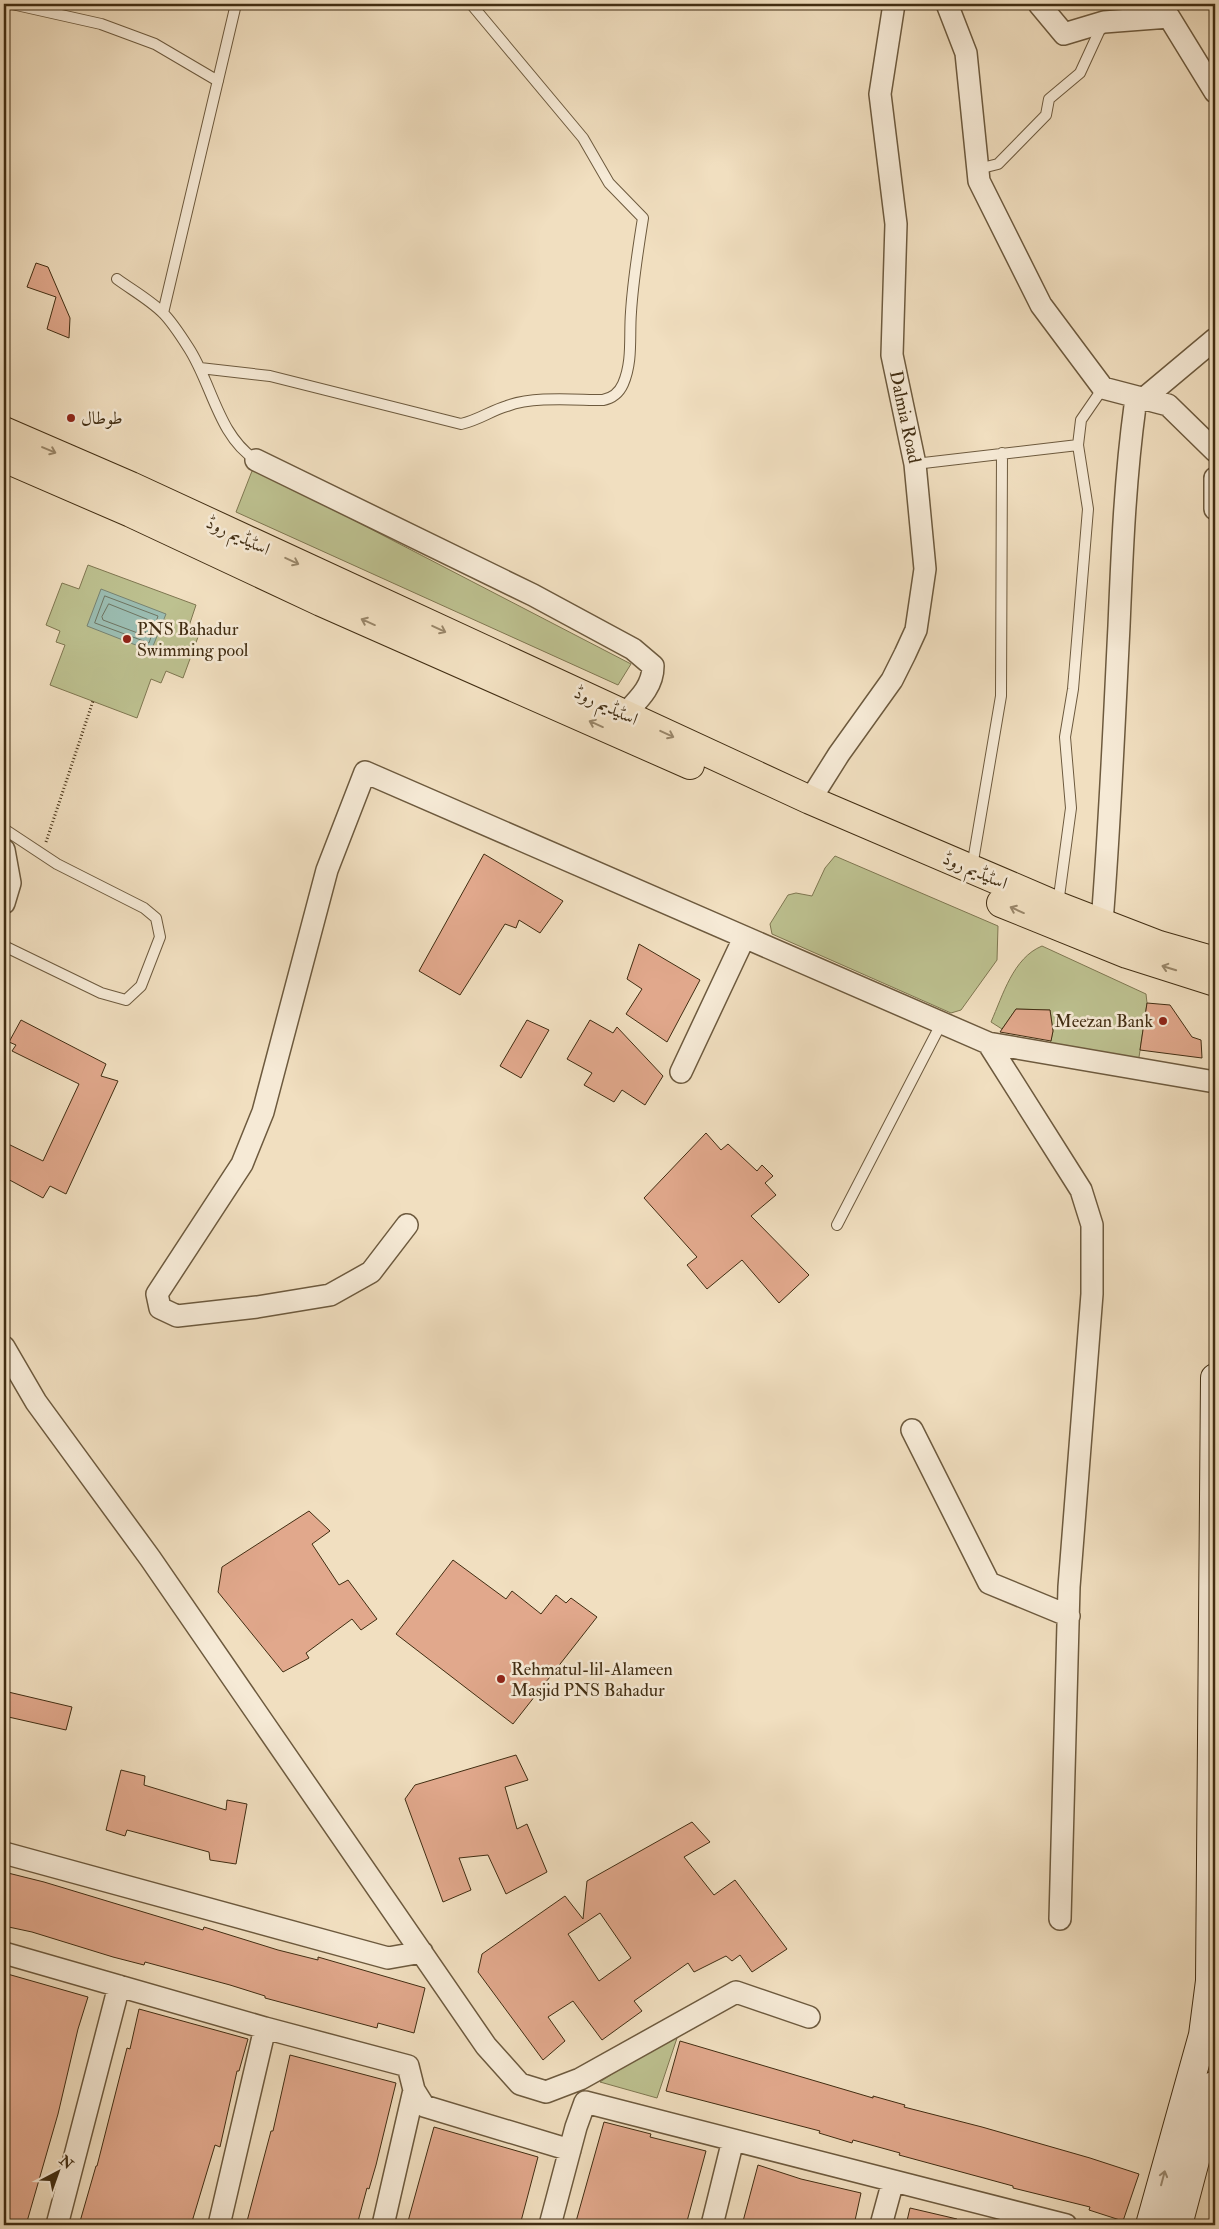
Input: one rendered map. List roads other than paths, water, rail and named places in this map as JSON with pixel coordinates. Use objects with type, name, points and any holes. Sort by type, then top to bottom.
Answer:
[{"type":"main road","name":"اسٹیڈیم روڈ","points":[[4,431],[131,486],[810,800],[1058,906],[1159,945],[1215,976]]},
{"type":"main road","name":"اسٹیڈیم روڈ","points":[[4,458],[131,513],[321,602],[1040,920],[1127,954],[1215,976]]},
{"type":"street","name":"Dalmia Road","points":[[810,800],[839,754],[892,680],[916,630],[925,569],[915,464],[892,355],[896,224],[880,94],[894,4]]},
{"type":"street","points":[[947,4],[966,53],[979,181],[1041,305],[1103,388],[1168,405],[1215,451]]},
{"type":"street","points":[[1039,4],[1064,34],[1131,12],[1170,17],[1215,92]]},
{"type":"street","points":[[1102,922],[1110,816],[1122,553],[1134,406],[1215,339]]},
{"type":"street","points":[[256,460],[533,596],[633,649],[653,666],[653,674],[650,686],[625,714]]},
{"type":"street","points":[[1215,478],[1215,509]]},
{"type":"street","points":[[407,1225],[371,1272],[330,1295],[257,1307],[177,1316],[160,1308],[157,1294],[242,1164],[263,1112],[327,870],[365,772],[988,1043],[1215,1082]]},
{"type":"street","points":[[4,850],[10,883],[4,903]]},
{"type":"street","points":[[681,1072],[744,938]]},
{"type":"street","points":[[1215,951],[1215,976]]},
{"type":"street","points":[[988,1043],[1081,1190],[1092,1225],[1092,1294],[1069,1616],[1060,1919]]},
{"type":"street","points":[[4,1347],[36,1402],[150,1558],[486,2046],[520,2084],[546,2092],[580,2079],[736,1992],[809,2017]]},
{"type":"street","points":[[1150,2225],[1203,2034],[1213,1959],[1215,1378]]},
{"type":"street","points":[[912,1430],[989,1583],[1069,1616]]},
{"type":"street","points":[[4,1853],[388,1958],[422,1952]]},
{"type":"street","points":[[4,1953],[265,2028],[408,2066],[414,2090],[424,2106],[570,2150]]},
{"type":"street","points":[[57,2225],[119,1986]]},
{"type":"street","points":[[219,2225],[265,2028]]},
{"type":"street","points":[[1178,2225],[1215,2084]]},
{"type":"street","points":[[383,2225],[414,2090]]},
{"type":"street","points":[[550,2225],[585,2102],[893,2180],[1042,2222],[1066,2225]]},
{"type":"street","points":[[712,2225],[733,2140]]},
{"type":"street","points":[[881,2225],[893,2180]]},
{"type":"lane","points":[[12,4],[100,24],[155,44],[218,81]]},
{"type":"lane","points":[[163,313],[236,4]]},
{"type":"lane","points":[[200,368],[270,376],[460,424],[477,420],[507,405],[532,401],[603,400],[612,398],[619,392],[628,370],[634,271],[643,218],[608,183],[583,138],[471,4]]},
{"type":"lane","points":[[978,169],[998,164],[1046,115],[1049,99],[1080,73],[1104,22]]},
{"type":"lane","points":[[117,279],[163,313],[200,368],[215,404],[240,448],[256,460]]},
{"type":"lane","points":[[1058,906],[1071,808],[1065,737],[1072,690],[1088,509],[1078,445],[1081,420],[1103,388]]},
{"type":"lane","points":[[915,464],[1078,445]]},
{"type":"lane","points":[[972,870],[1001,696],[1002,453]]},
{"type":"lane","points":[[4,829],[57,864],[144,908],[156,918],[160,937],[141,986],[126,1000],[101,993],[4,946]]},
{"type":"lane","points":[[837,1224],[941,1024]]},
{"type":"water","points":[[101,589],[166,614],[151,651],[87,626]]},
{"type":"place","name":"طوطال","points":[[71,418]]},
{"type":"place","name":"PNS Bahadur Swimming pool","points":[[127,639]]},
{"type":"place","name":"Meezan Bank","points":[[1163,1021]]},
{"type":"place","name":"Rehmatul-lil-Alameen Masjid PNS Bahadur","points":[[501,1679]]}]
